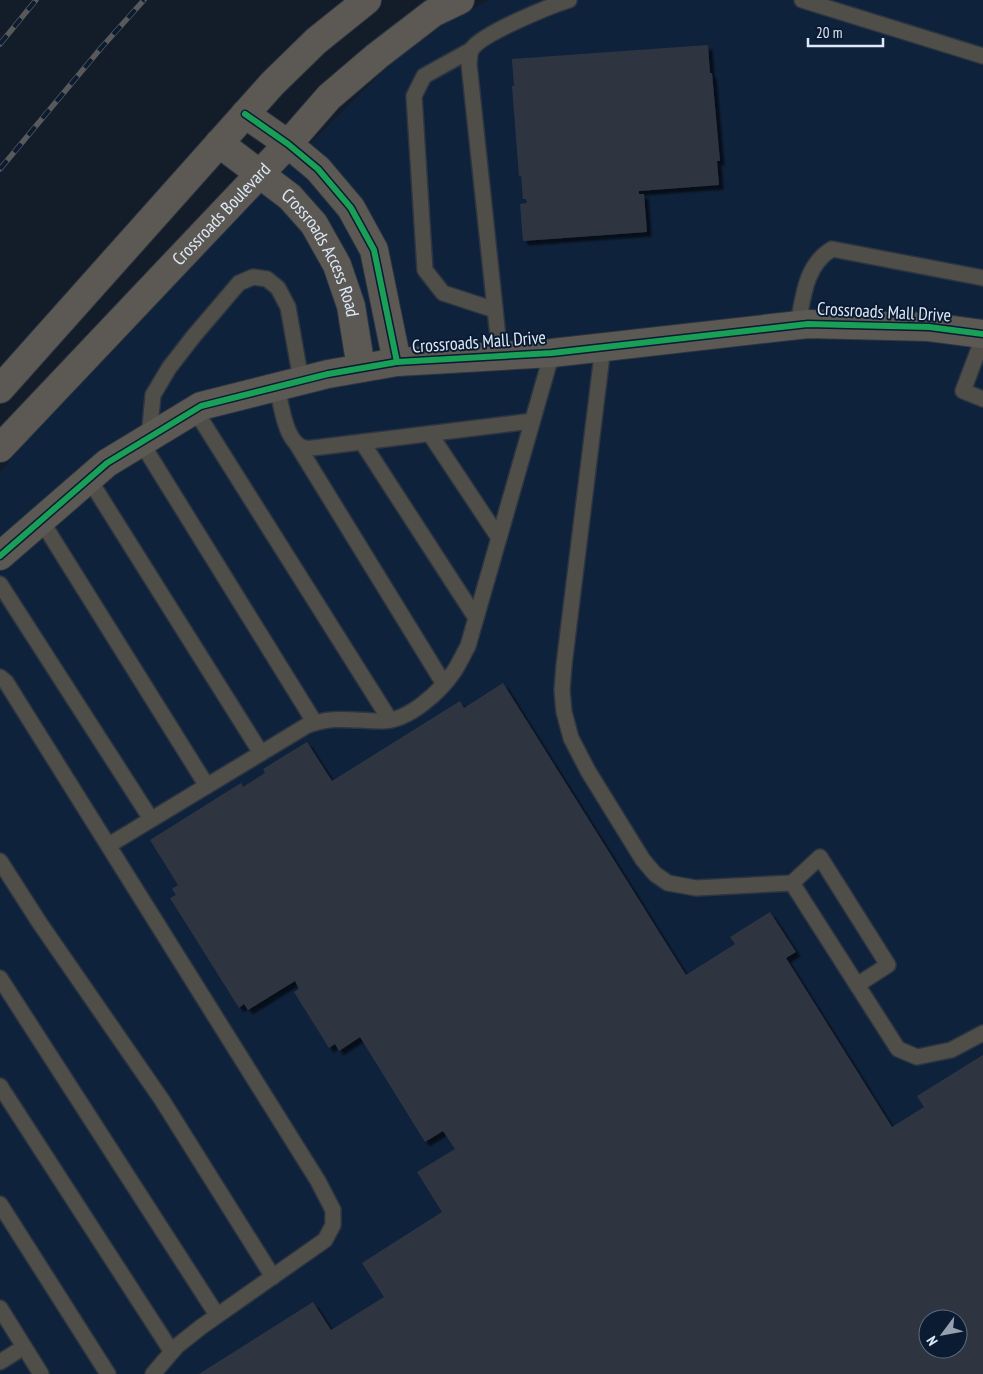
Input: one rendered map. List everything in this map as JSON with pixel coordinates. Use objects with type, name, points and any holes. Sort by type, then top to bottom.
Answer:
[{"type":"street","points":[[0,389],[272,84],[316,41],[367,0]]},
{"type":"street","name":"Crossroads Boulevard","points":[[0,448],[260,174],[330,97],[377,56],[434,13],[460,0]]},
{"type":"street","points":[[245,114],[288,144],[318,169],[351,208],[374,250],[397,362]]},
{"type":"street","name":"Crossroads Access Road","points":[[219,143],[290,196],[314,224],[337,265],[351,306],[361,368]]},
{"type":"street","name":"Crossroads Mall Drive","points":[[0,556],[108,463],[201,406],[328,374],[397,362],[552,353],[808,324],[929,327],[983,334]]},
{"type":"lane","points":[[495,310],[443,292],[425,270],[414,96],[424,76],[471,50],[483,38],[554,4],[569,0]]},
{"type":"lane","points":[[802,0],[983,56]]},
{"type":"lane","points":[[471,50],[469,64],[500,356]]},
{"type":"lane","points":[[798,325],[805,286],[814,266],[824,254],[832,249],[983,278]]},
{"type":"lane","points":[[315,723],[145,440],[153,395],[168,368],[239,283],[253,277],[267,279],[278,288],[288,306],[288,431],[444,684]]},
{"type":"lane","points":[[983,338],[963,391],[983,399]]},
{"type":"lane","points":[[602,347],[562,690],[564,712],[572,738],[588,772],[643,860],[655,874],[668,883],[696,888],[792,883],[820,857],[888,965],[857,985]]},
{"type":"lane","points":[[109,845],[306,726],[331,719],[384,721],[398,719],[434,694],[444,684],[456,669],[468,646],[552,353]]},
{"type":"lane","points":[[195,410],[390,720]]},
{"type":"lane","points":[[296,442],[305,448],[532,421]]},
{"type":"lane","points":[[430,434],[499,538]]},
{"type":"lane","points":[[362,442],[476,618]]},
{"type":"lane","points":[[89,479],[262,753]]},
{"type":"lane","points":[[41,520],[207,786]]},
{"type":"lane","points":[[0,584],[152,819]]},
{"type":"lane","points":[[0,676],[6,682],[109,845],[318,1181],[333,1210],[333,1225],[325,1240],[217,1315],[177,1346],[153,1374]]},
{"type":"lane","points":[[0,861],[39,922],[162,1100],[273,1277]]},
{"type":"lane","points":[[792,883],[898,1049],[917,1057],[951,1050],[983,1033]]},
{"type":"lane","points":[[0,978],[217,1315]]},
{"type":"lane","points":[[0,1086],[172,1352]]},
{"type":"lane","points":[[0,1204],[108,1374]]},
{"type":"lane","points":[[0,1308],[41,1374]]},
{"type":"lane","points":[[0,1362],[24,1347]]},
{"type":"shaded area","points":[[489,0],[983,0],[983,1374],[0,1374],[0,472],[20,448],[240,214],[388,66],[444,24]]},
{"type":"building","points":[[708,45],[720,161],[717,161],[719,185],[639,191],[639,194],[644,194],[647,232],[523,241],[520,204],[527,203],[526,199],[523,199],[521,176],[519,176],[512,86],[514,86],[512,59]]},
{"type":"building","points":[[503,683],[686,975],[735,944],[730,937],[770,912],[796,952],[786,958],[892,1127],[924,1107],[917,1096],[983,1055],[983,1374],[199,1374],[313,1302],[331,1330],[384,1297],[362,1263],[442,1212],[417,1172],[455,1149],[443,1131],[425,1142],[360,1037],[339,1051],[335,1044],[329,1048],[294,992],[299,989],[295,981],[248,1010],[244,1004],[239,1008],[170,898],[176,895],[172,889],[178,885],[150,840],[241,783],[243,787],[265,773],[263,769],[307,742],[332,781],[460,701],[464,708]]},
{"type":"railway","points":[[0,44],[36,0]]},
{"type":"railway","points":[[0,169],[101,48],[144,0]]},
{"type":"cycle path","points":[[245,114],[288,144],[318,169],[351,208],[374,250],[397,362]]},
{"type":"cycle path","points":[[0,556],[107,463],[201,406],[328,374],[397,362],[552,353],[808,324],[929,327],[983,334]]}]
